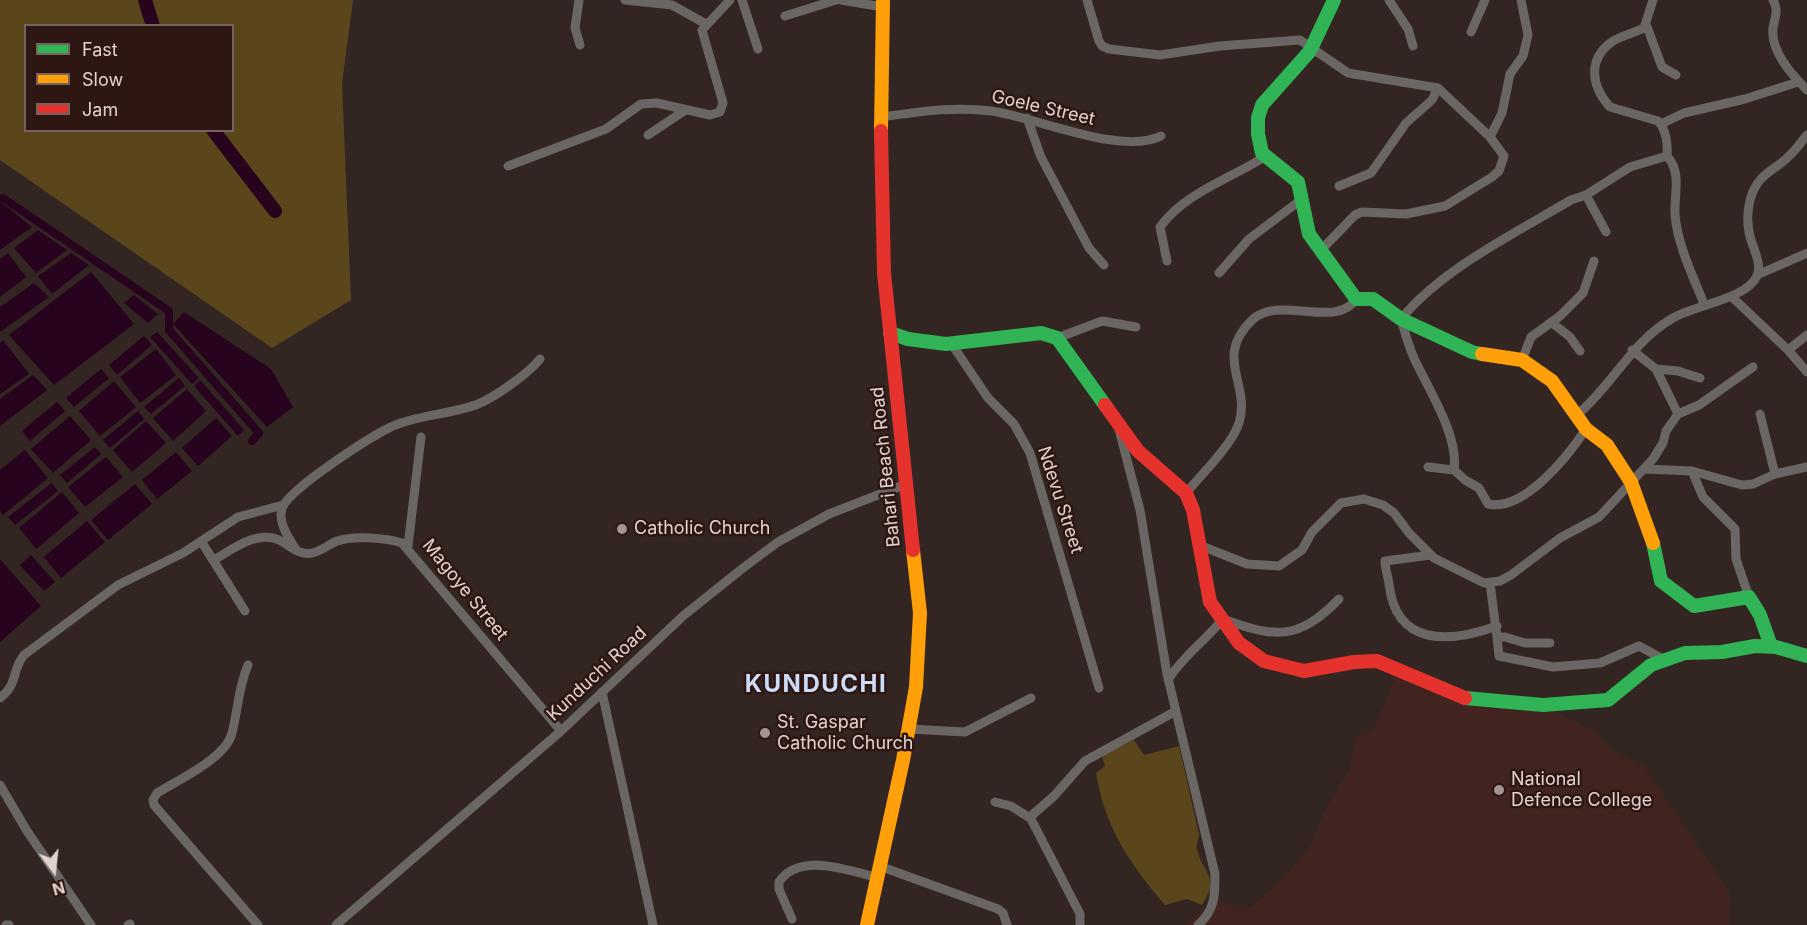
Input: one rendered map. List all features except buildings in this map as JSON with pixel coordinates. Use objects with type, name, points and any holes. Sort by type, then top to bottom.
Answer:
[{"type":"street","points":[[579,0],[575,28],[580,45]]},
{"type":"street","points":[[625,0],[672,5],[706,24]]},
{"type":"street","points":[[508,166],[606,129],[641,104],[657,103],[684,111],[713,115],[723,106],[702,35],[706,24],[730,0]]},
{"type":"street","points":[[742,0],[759,49]]},
{"type":"street","points":[[785,16],[836,0]]},
{"type":"street","points":[[841,0],[883,4]]},
{"type":"street","points":[[1087,0],[1099,40],[1102,46],[1109,49],[1160,55],[1220,46],[1300,40],[1311,50],[1347,73],[1438,88],[1490,137],[1504,160],[1499,171],[1492,177],[1445,206],[1406,214],[1362,212],[1354,215],[1322,249]]},
{"type":"street","points":[[1334,0],[1311,50],[1262,102],[1257,125],[1260,147],[1266,156],[1295,178],[1309,234],[1356,299]]},
{"type":"street","points":[[1389,0],[1408,29],[1413,46]]},
{"type":"street","points":[[1471,32],[1485,0]]},
{"type":"street","points":[[1490,137],[1502,113],[1510,74],[1523,56],[1528,34],[1521,0]]},
{"type":"street","points":[[1653,0],[1647,24],[1662,67],[1676,75]]},
{"type":"street","points":[[1773,0],[1778,10],[1773,29],[1776,51],[1798,82],[1807,90]]},
{"type":"street","name":"Bahari Beach Road","points":[[867,925],[910,729],[921,647],[920,613],[884,273],[881,117],[883,4]]},
{"type":"street","points":[[1647,24],[1610,43],[1597,61],[1594,75],[1610,107],[1661,124],[1684,113],[1745,99],[1798,82]]},
{"type":"street","points":[[1339,186],[1357,181],[1371,173],[1406,123],[1431,100],[1438,88]]},
{"type":"street","name":"Goele Street","points":[[881,117],[958,108],[1028,118],[1101,139],[1129,141],[1161,136]]},
{"type":"street","points":[[648,135],[684,111]]},
{"type":"street","points":[[1028,118],[1041,157],[1089,248],[1104,265]]},
{"type":"street","points":[[1661,124],[1667,156],[1677,171],[1675,217],[1684,251],[1704,304]]},
{"type":"street","points":[[1757,275],[1748,218],[1753,190],[1767,174],[1790,156],[1807,135]]},
{"type":"street","points":[[1167,261],[1160,227],[1170,214],[1202,192],[1266,156]]},
{"type":"street","points":[[1401,319],[1417,301],[1465,263],[1479,257],[1504,237],[1537,222],[1570,200],[1586,195],[1630,167],[1667,156]]},
{"type":"street","points":[[1586,195],[1606,232]]},
{"type":"street","points":[[1219,273],[1248,239],[1302,199]]},
{"type":"street","points":[[1577,415],[1601,393],[1632,350],[1651,332],[1704,304],[1732,297],[1748,286],[1757,275],[1807,253]]},
{"type":"street","points":[[1522,360],[1531,337],[1573,305],[1583,292],[1594,261]]},
{"type":"street","points":[[1732,297],[1788,350],[1807,372]]},
{"type":"street","points":[[1356,299],[1373,299],[1401,319],[1472,352],[1522,360],[1552,381],[1586,429],[1607,445],[1631,482],[1651,535],[1659,576],[1665,586],[1694,606],[1749,597]]},
{"type":"street","points":[[1186,493],[1238,427],[1242,404],[1233,352],[1238,338],[1253,319],[1272,310],[1332,311],[1351,306],[1356,299]]},
{"type":"street","points":[[1401,319],[1411,352],[1441,413],[1451,444],[1454,470]]},
{"type":"street","points":[[1057,338],[1102,321],[1136,327]]},
{"type":"street","points":[[1551,322],[1570,337],[1580,351]]},
{"type":"street","points":[[890,333],[906,340],[928,344],[1041,333],[1057,338],[1138,451],[1186,493],[1193,510],[1206,589],[1220,616],[1249,652],[1278,666],[1304,671],[1354,662],[1377,661],[1460,697],[1475,701],[1543,705],[1608,700],[1663,659],[1685,653],[1722,652],[1755,646],[1771,646],[1807,656]]},
{"type":"street","points":[[1788,350],[1807,335]]},
{"type":"street","name":"Ndevu Street","points":[[951,343],[988,398],[1014,424],[1030,453],[1099,688]]},
{"type":"street","points":[[1632,350],[1656,369],[1678,414]]},
{"type":"street","points":[[0,698],[15,682],[16,669],[24,655],[118,585],[201,541],[238,517],[283,505],[306,484],[376,434],[395,424],[477,404],[525,375],[540,359]]},
{"type":"street","points":[[1200,545],[1247,564],[1279,566],[1302,550],[1312,532],[1341,503],[1364,499],[1383,505],[1394,513],[1431,555],[1484,583],[1490,583],[1511,575],[1560,538],[1599,517],[1645,468],[1658,451],[1666,431],[1678,414],[1699,405],[1753,367]]},
{"type":"street","points":[[1656,369],[1685,372],[1700,378]]},
{"type":"street","points":[[1760,414],[1775,474]]},
{"type":"street","points":[[1116,418],[1140,510],[1168,680],[1215,874],[1215,902],[1208,916],[1198,925]]},
{"type":"street","points":[[1428,467],[1454,470],[1479,488],[1488,504],[1499,506],[1526,494],[1566,459],[1586,429]]},
{"type":"street","points":[[408,546],[421,437]]},
{"type":"street","points":[[1645,468],[1692,471],[1742,485],[1753,484],[1775,474],[1807,468]]},
{"type":"street","points":[[1692,471],[1703,497],[1735,529],[1736,559],[1749,597],[1760,615],[1771,646]]},
{"type":"street","name":"Kunduchi Road","points":[[336,925],[561,731],[683,616],[778,542],[830,514],[906,484]]},
{"type":"street","points":[[283,505],[280,514],[284,528],[296,550]]},
{"type":"street","name":"Magoye Street","points":[[214,560],[244,542],[263,537],[277,539],[296,550],[312,554],[337,541],[349,539],[396,541],[408,546],[418,562],[561,731]]},
{"type":"street","points":[[201,541],[245,611]]},
{"type":"street","points":[[1431,555],[1385,561],[1390,593],[1402,621],[1416,630],[1440,639],[1497,626]]},
{"type":"street","points":[[1490,583],[1499,656],[1553,667],[1600,663],[1640,646],[1663,659]]},
{"type":"street","points":[[1220,616],[1250,629],[1281,633],[1319,620],[1339,599]]},
{"type":"street","points":[[1168,680],[1180,662],[1214,631],[1221,621],[1220,616]]},
{"type":"street","points":[[1497,637],[1505,636],[1525,643],[1550,643]]},
{"type":"street","points":[[248,665],[240,684],[228,744],[208,762],[157,793],[153,800],[154,805],[258,925]]},
{"type":"street","points":[[602,692],[653,925]]},
{"type":"street","points":[[910,729],[965,732],[1031,698]]},
{"type":"street","points":[[1030,818],[1054,796],[1085,761],[1176,711]]},
{"type":"street","points":[[0,785],[27,831],[91,925]]},
{"type":"street","points":[[995,802],[1011,806],[1030,818],[1080,914],[1080,925]]},
{"type":"street","points":[[792,919],[779,890],[778,882],[787,871],[804,865],[880,873],[998,909],[1004,913],[1007,925]]},
{"type":"shaded area","points":[[0,0],[353,0],[342,83],[351,300],[272,348],[0,160]]},
{"type":"shaded area","points":[[0,201],[32,227],[0,250]]},
{"type":"shaded area","points":[[38,230],[67,250],[36,273],[14,248]]},
{"type":"shaded area","points":[[8,253],[26,277],[0,297],[0,259]]},
{"type":"shaded area","points":[[71,253],[89,265],[52,294],[38,276]]},
{"type":"shaded area","points":[[91,272],[134,324],[54,385],[9,335]]},
{"type":"shaded area","points":[[34,283],[49,297],[0,332],[0,307]]},
{"type":"shaded area","points":[[134,295],[158,314],[148,323],[124,303]]},
{"type":"shaded area","points":[[184,312],[271,369],[293,407],[267,427],[173,324]]},
{"type":"shaded area","points":[[157,332],[199,378],[192,384],[150,337]]},
{"type":"shaded area","points":[[144,336],[152,345],[117,375],[109,365]]},
{"type":"shaded area","points":[[3,340],[29,374],[0,394],[0,343]]},
{"type":"shaded area","points":[[156,349],[176,375],[140,403],[120,377]]},
{"type":"shaded area","points":[[101,369],[109,378],[74,407],[66,398]]},
{"type":"shaded area","points":[[33,375],[47,390],[0,426],[0,399]]},
{"type":"shaded area","points":[[179,378],[185,386],[151,414],[144,407]]},
{"type":"shaded area","points":[[200,380],[244,430],[238,436],[194,386]]},
{"type":"shaded area","points":[[114,381],[136,407],[100,436],[79,411]]},
{"type":"shaded area","points":[[187,389],[206,411],[173,441],[153,418]]},
{"type":"shaded area","points":[[57,402],[65,411],[30,441],[22,431]]},
{"type":"shaded area","points":[[138,411],[144,419],[110,448],[103,440]]},
{"type":"shaded area","points":[[70,416],[91,440],[53,473],[31,449]]},
{"type":"shaded area","points":[[216,418],[232,436],[198,466],[182,448]]},
{"type":"shaded area","points":[[146,421],[166,443],[132,472],[113,450]]},
{"type":"shaded area","points":[[95,447],[101,454],[67,483],[60,475]]},
{"type":"shaded area","points":[[25,450],[48,478],[3,515],[0,511],[0,470]]},
{"type":"shaded area","points":[[176,452],[192,471],[157,499],[142,480]]},
{"type":"shaded area","points":[[106,457],[123,477],[85,507],[68,487]]},
{"type":"shaded area","points":[[52,483],[58,491],[15,525],[8,517]]},
{"type":"shaded area","points":[[135,484],[152,504],[108,540],[91,520]]},
{"type":"shaded area","points":[[62,492],[79,513],[36,549],[19,528]]},
{"type":"shaded area","points":[[87,521],[105,542],[61,578],[44,557]]},
{"type":"shaded area","points":[[31,555],[55,582],[44,591],[20,565]]},
{"type":"shaded area","points":[[0,559],[41,606],[0,642]]},
{"type":"shaded area","name":"National Defence College","points":[[1399,669],[1480,703],[1548,708],[1596,732],[1611,750],[1644,766],[1730,893],[1729,925],[1183,925],[1214,902],[1251,907],[1281,880],[1309,848],[1324,812],[1350,768],[1356,736],[1373,730]]},
{"type":"shaded area","points":[[1134,740],[1144,755],[1179,746],[1199,834],[1197,848],[1210,880],[1208,895],[1202,905],[1187,899],[1165,905],[1130,860],[1113,828],[1100,793],[1096,773],[1105,766],[1102,756]]},
{"type":"waterway","points":[[145,0],[152,24]]},
{"type":"waterway","points":[[215,132],[275,211]]},
{"type":"waterway","points":[[3,198],[169,311],[169,330],[259,433],[252,441]]},
{"type":"traffic: fast","points":[[1334,0],[1310,51],[1262,105],[1258,118],[1258,134],[1262,153],[1298,182],[1309,234],[1356,299],[1373,299],[1401,319],[1472,352],[1482,354]]},
{"type":"traffic: fast","points":[[890,333],[908,339],[946,344],[1041,333],[1057,338],[1105,405]]},
{"type":"traffic: fast","points":[[1653,543],[1661,581],[1694,606],[1749,597],[1760,615],[1771,646]]},
{"type":"traffic: fast","points":[[1465,698],[1543,705],[1608,700],[1651,665],[1685,653],[1722,652],[1755,646],[1776,647],[1807,656]]},
{"type":"traffic: slow","points":[[881,131],[883,0]]},
{"type":"traffic: slow","points":[[1482,354],[1522,360],[1552,381],[1586,429],[1607,445],[1631,482],[1653,543]]},
{"type":"traffic: slow","points":[[867,925],[903,760],[916,687],[920,613],[913,550]]},
{"type":"traffic: jam","points":[[881,131],[884,273],[913,550]]},
{"type":"traffic: jam","points":[[1105,405],[1138,451],[1186,493],[1193,510],[1210,602],[1239,643],[1264,661],[1304,671],[1354,662],[1377,661],[1465,698]]},
{"type":"place","name":"Catholic Church","points":[[622,529]]},
{"type":"place","name":"St. Gaspar Catholic Church","points":[[765,733]]},
{"type":"place","name":"National Defence College","points":[[1499,790]]},
{"type":"district","name":"KUNDUCHI","points":[[816,685]]}]
